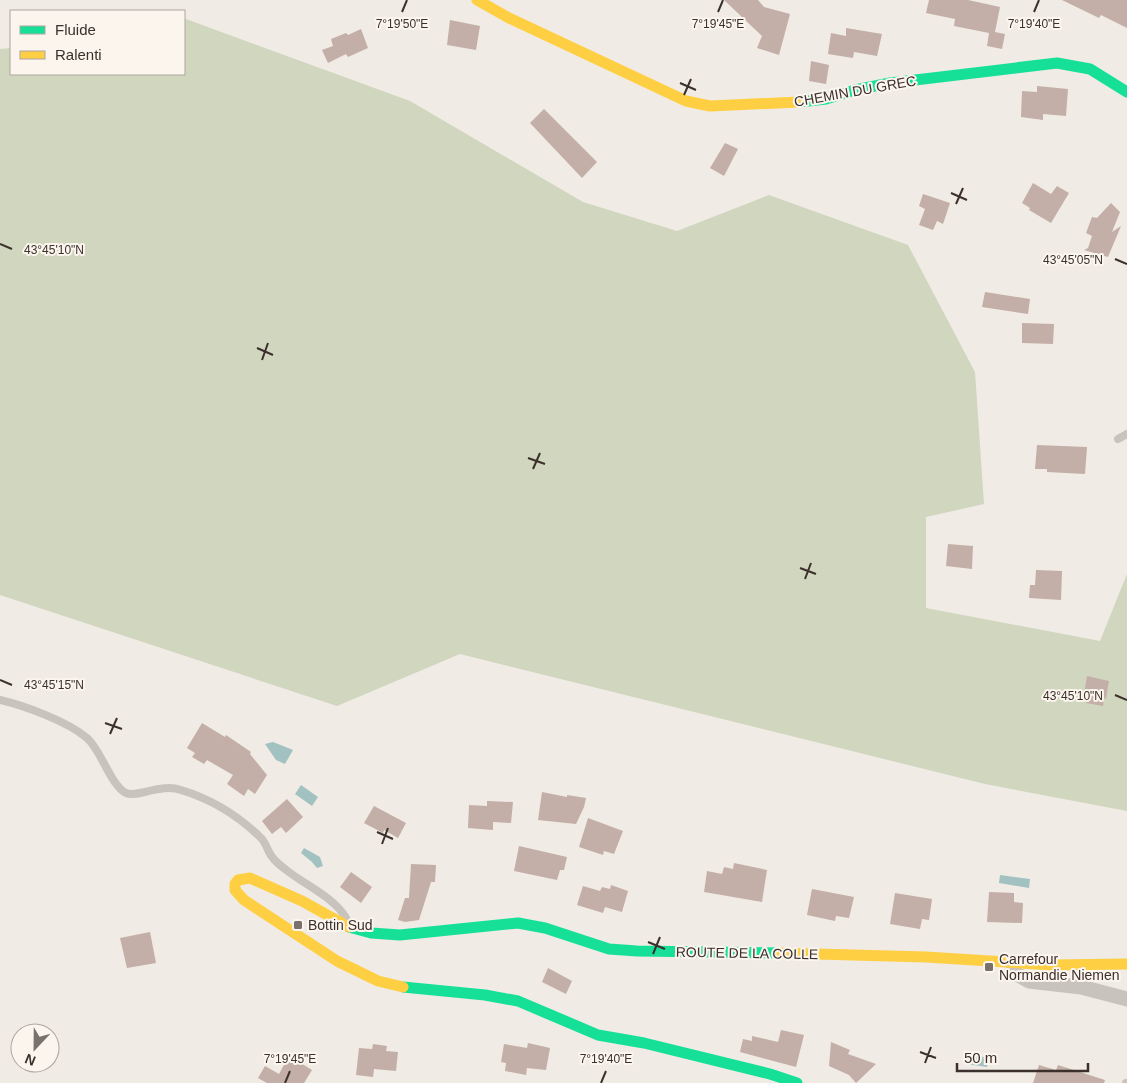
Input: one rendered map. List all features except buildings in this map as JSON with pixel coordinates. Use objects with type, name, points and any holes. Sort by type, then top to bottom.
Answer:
[{"type":"street","name":"CHEMIN DU GREC","points":[[478,0],[509,18],[686,101],[710,106],[826,100],[855,90],[890,83],[1057,63],[1090,69],[1127,92]]},
{"type":"street","name":"ROUTE DE LA COLLE","points":[[797,1083],[770,1074],[644,1043],[598,1035],[518,1001],[485,995],[399,987],[378,981],[337,961],[244,900],[235,890],[235,884],[238,880],[250,878],[302,901],[347,926],[371,933],[400,935],[518,924],[545,928],[609,949],[637,951],[861,954],[1090,967],[1127,964]]},
{"type":"street","points":[[1013,962],[1015,973],[1029,981],[1081,987],[1127,999]]},
{"type":"lane","points":[[1118,440],[1127,434]]},
{"type":"lane","points":[[0,700],[43,714],[72,728],[87,738],[100,753],[119,789],[127,794],[137,794],[169,787],[197,796],[224,810],[247,825],[264,841],[273,858],[285,869],[342,912],[346,918],[347,926]]},
{"type":"green space","points":[[185,20],[410,101],[583,202],[677,231],[769,195],[908,245],[975,372],[984,504],[926,517],[926,608],[1100,641],[1127,574],[1127,811],[985,784],[460,654],[337,706],[0,595],[0,49],[10,48],[10,75],[185,75]]},
{"type":"water","points":[[273,742],[293,750],[285,764],[276,760],[265,744]]},
{"type":"water","points":[[301,785],[318,797],[312,806],[295,794]]},
{"type":"water","points":[[304,848],[320,857],[323,866],[317,868],[301,853]]},
{"type":"water","points":[[1000,875],[1030,879],[1029,888],[999,883]]},
{"type":"water","points":[[967,1054],[989,1058],[987,1067],[966,1064]]},
{"type":"traffic: fast","points":[[799,102],[826,99],[855,90],[890,83],[1057,63],[1090,69],[1127,92]]},
{"type":"traffic: fast","points":[[349,927],[371,933],[400,935],[518,923],[545,928],[609,949],[780,953]]},
{"type":"traffic: fast","points":[[403,987],[485,995],[518,1001],[598,1035],[644,1043],[770,1074],[797,1083]]},
{"type":"traffic: slow","points":[[477,0],[509,18],[686,101],[710,106],[799,102]]},
{"type":"traffic: slow","points":[[349,927],[302,901],[250,878],[238,880],[235,884],[235,890],[244,900],[337,961],[378,981],[403,987]]},
{"type":"traffic: slow","points":[[780,953],[926,957],[1052,965],[1127,964]]},
{"type":"place","name":"Bottin Sud","points":[[298,925]]},
{"type":"place","name":"Carrefour Normandie Niemen","points":[[989,967]]}]
